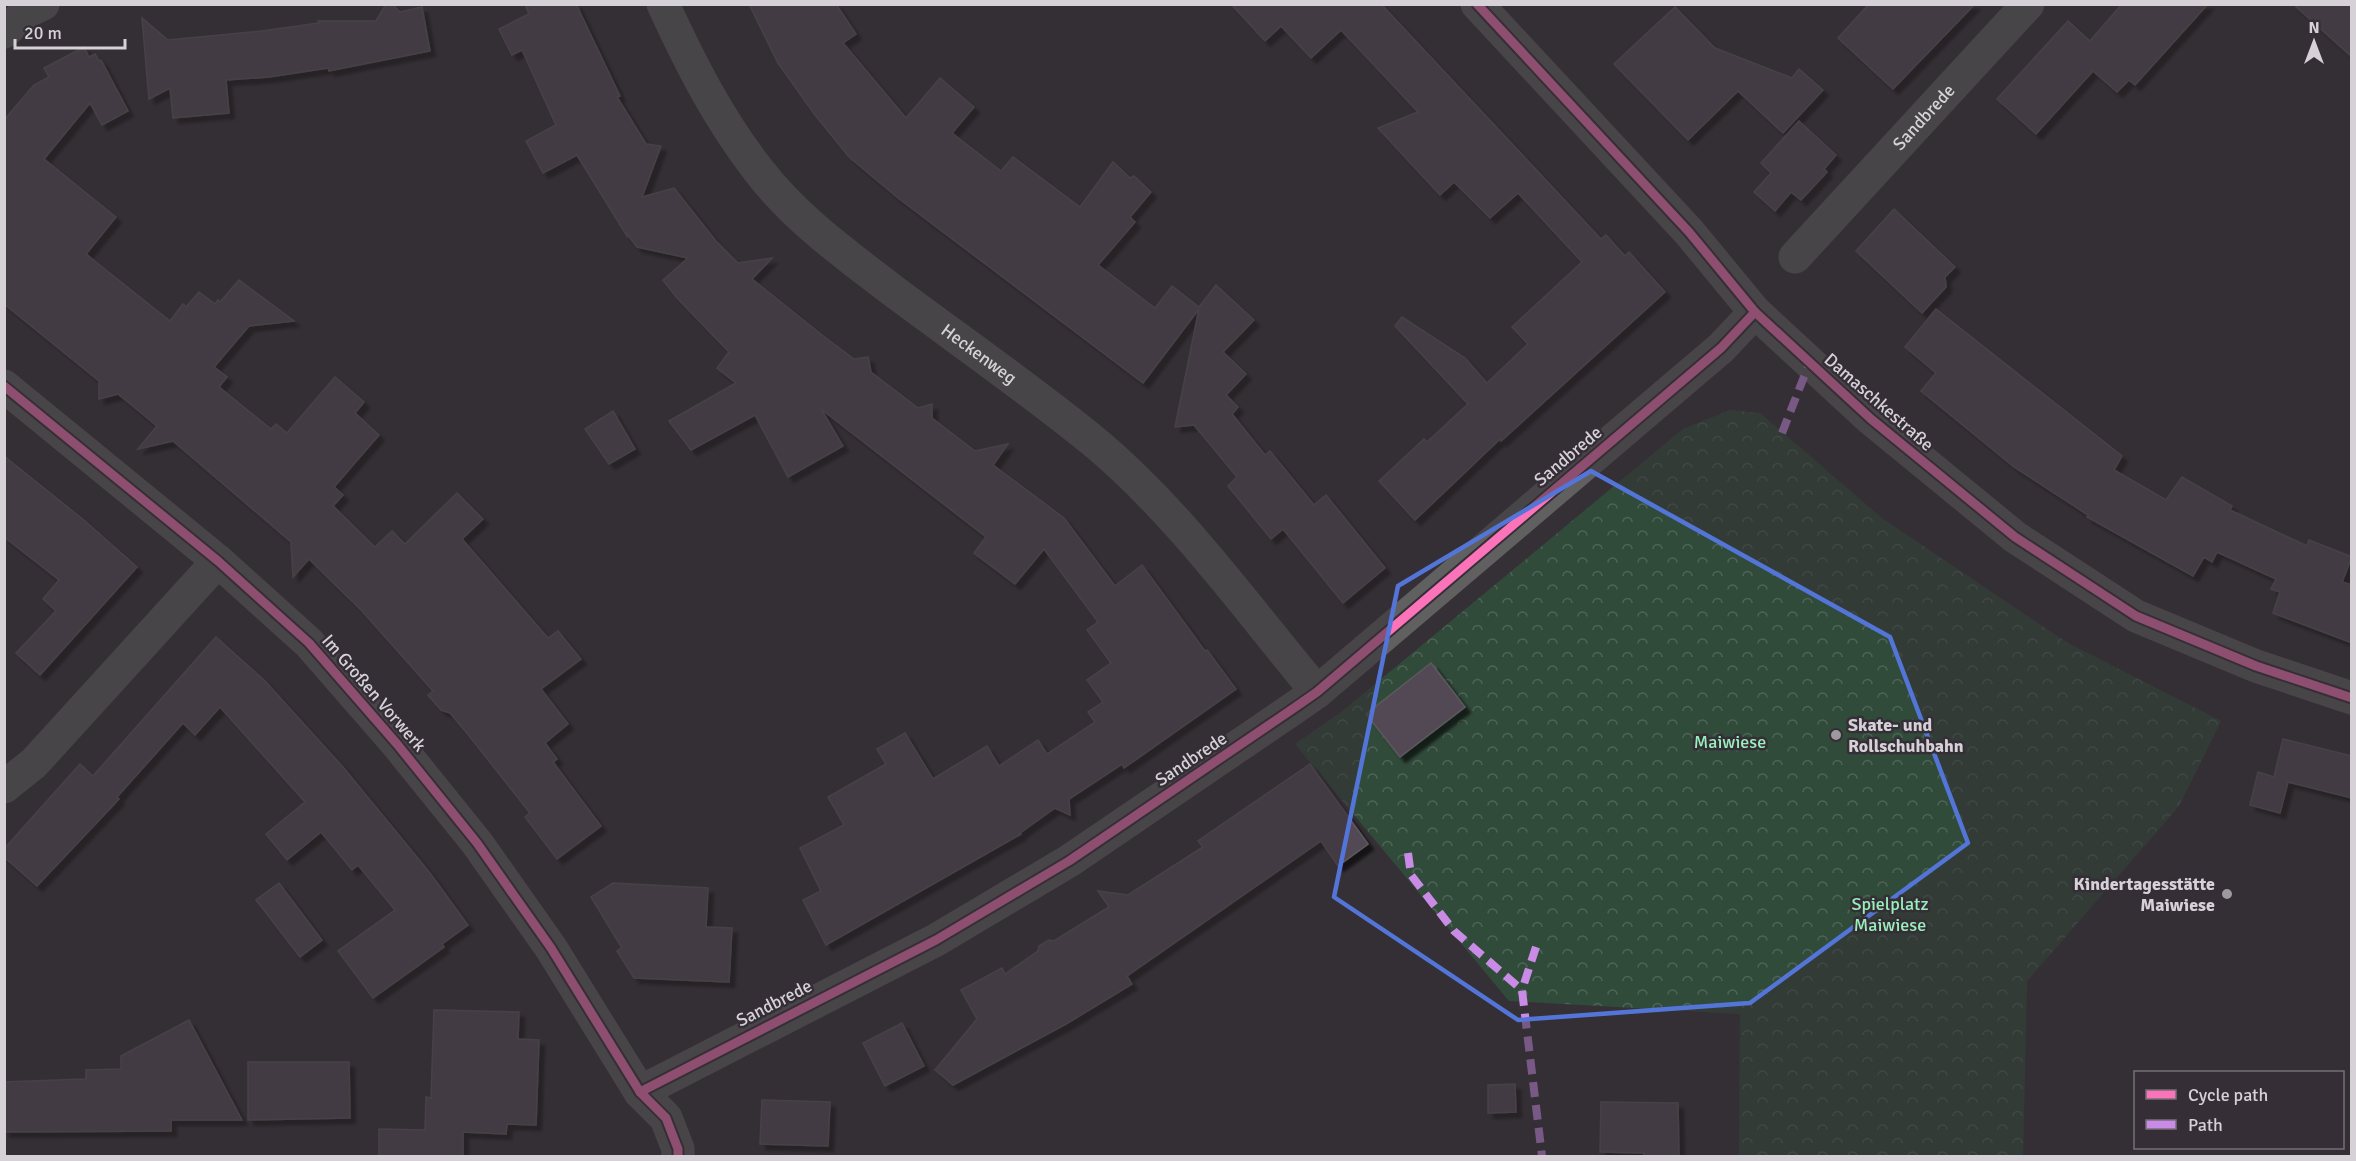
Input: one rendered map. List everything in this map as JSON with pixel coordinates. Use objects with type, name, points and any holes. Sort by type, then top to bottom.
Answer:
[{"type":"street","points":[[4,32],[28,11],[43,4]]},
{"type":"street","name":"Heckenweg","points":[[663,4],[689,60],[720,116],[760,173],[800,215],[844,254],[1093,441],[1158,500],[1317,692]]},
{"type":"street","name":"Damaschkestraße","points":[[1477,4],[1689,232],[1755,312],[1871,419],[2016,537],[2136,616],[2256,666],[2352,698]]},
{"type":"street","name":"Sandbrede","points":[[1795,257],[2028,4]]},
{"type":"street","name":"Sandbrede","points":[[640,1092],[946,934],[1070,861],[1317,692],[1721,348],[1755,312]]},
{"type":"street","name":"Im Großen Vorwerk","points":[[4,386],[218,561],[309,643],[397,744],[477,843],[550,948],[640,1092]]},
{"type":"street","points":[[4,787],[34,763],[218,561]]},
{"type":"street","points":[[640,1092],[646,1130],[661,1156]]},
{"type":"street","points":[[640,1092],[666,1118],[678,1149],[678,1156]]},
{"type":"highlighted area","points":[[1591,471],[1890,637],[1968,843],[1750,1003],[1518,1020],[1334,897],[1398,586]]},
{"type":"green space","name":"Maiwiese","points":[[1730,410],[1760,413],[1883,519],[2066,642],[2221,721],[2179,806],[2027,981],[2023,1156],[1739,1156],[1740,1014],[1509,1001],[1295,744],[1340,713],[1683,429]]},
{"type":"building","points":[[386,4],[392,4],[400,12],[422,7],[430,51],[329,71],[328,68],[269,77],[226,80],[229,113],[173,118],[170,88],[149,99],[142,18],[168,40],[262,31],[319,23],[318,21],[376,21]]},
{"type":"building","points":[[525,4],[576,4],[620,96],[617,97],[646,144],[661,146],[642,197],[674,188],[716,241],[738,263],[772,258],[752,279],[822,335],[854,359],[868,357],[871,372],[918,408],[932,404],[932,418],[975,451],[1008,444],[993,465],[1064,518],[1115,586],[1142,565],[1236,689],[1124,768],[1122,764],[1069,799],[1070,815],[1055,808],[1021,834],[826,945],[803,900],[821,891],[800,848],[844,825],[828,797],[886,764],[877,749],[905,733],[933,779],[987,746],[999,766],[1038,740],[1047,754],[1095,722],[1088,712],[1103,702],[1087,680],[1111,663],[1087,630],[1098,622],[1044,549],[1015,584],[974,553],[986,537],[821,409],[843,446],[788,477],[755,415],[691,450],[669,421],[736,383],[717,368],[729,352],[677,298],[663,280],[688,258],[637,247],[627,234],[627,236],[577,155],[543,173],[526,141],[556,125],[522,50],[512,55],[499,29],[529,14]]},
{"type":"building","points":[[749,4],[836,4],[856,34],[843,43],[906,118],[940,78],[974,107],[952,133],[1001,171],[1013,157],[1080,207],[1113,162],[1130,178],[1134,176],[1151,192],[1130,217],[1135,222],[1098,265],[1155,308],[1172,286],[1199,307],[1216,285],[1254,320],[1223,352],[1246,374],[1226,395],[1238,407],[1232,414],[1265,455],[1270,451],[1314,505],[1326,495],[1385,568],[1343,603],[1283,529],[1271,539],[1228,486],[1237,477],[1194,425],[1175,427],[1199,309],[1143,383],[898,198],[849,157],[815,115],[778,63]]},
{"type":"building","points":[[1231,4],[1381,4],[1601,239],[1606,235],[1625,256],[1629,252],[1665,292],[1501,441],[1500,439],[1415,520],[1379,481],[1424,439],[1427,442],[1468,404],[1395,326],[1402,317],[1465,358],[1487,383],[1528,344],[1512,327],[1582,262],[1518,193],[1490,218],[1454,182],[1440,195],[1378,128],[1418,112],[1341,30],[1311,58],[1281,26],[1265,41]]},
{"type":"building","points":[[1869,4],[1975,4],[1893,89],[1838,38]]},
{"type":"building","points":[[2122,4],[2208,4],[2135,85],[2129,80],[2117,92],[2093,71],[2036,134],[1997,99],[2068,21],[2090,41]]},
{"type":"building","points":[[2293,4],[2352,4],[2352,57]]},
{"type":"building","points":[[1675,7],[1715,48],[1792,78],[1799,69],[1823,90],[1783,133],[1738,91],[1688,140],[1614,64]]},
{"type":"building","points":[[84,47],[89,57],[95,54],[99,61],[101,60],[128,111],[102,125],[90,103],[44,159],[116,217],[86,254],[170,321],[183,304],[186,307],[199,292],[215,304],[218,300],[220,302],[239,280],[294,321],[249,326],[214,367],[227,377],[219,387],[271,429],[276,424],[287,433],[335,377],[364,402],[355,413],[379,435],[334,487],[343,495],[333,506],[375,547],[392,531],[405,544],[457,493],[483,519],[462,539],[548,638],[558,631],[581,659],[541,689],[568,724],[545,743],[557,759],[553,762],[601,826],[557,859],[525,817],[530,813],[450,713],[441,710],[428,695],[433,691],[362,611],[309,559],[293,577],[291,542],[173,441],[138,449],[157,426],[118,394],[99,399],[99,381],[4,304],[4,120],[34,85],[49,77],[44,68]]},
{"type":"building","points":[[1799,121],[1836,155],[1824,169],[1827,172],[1801,200],[1791,192],[1775,211],[1754,192],[1771,173],[1761,163]]},
{"type":"building","points":[[1894,209],[1955,267],[1945,277],[1946,287],[1922,313],[1856,251]]},
{"type":"building","points":[[1936,309],[2122,456],[2114,470],[2166,500],[2182,477],[2232,506],[2230,510],[2307,546],[2309,540],[2352,557],[2342,582],[2352,585],[2352,643],[2273,613],[2280,592],[2271,589],[2276,579],[2217,552],[2212,562],[2204,557],[2193,576],[2087,517],[2088,515],[2014,467],[1921,391],[1936,373],[1905,347]]},
{"type":"building","points":[[613,411],[635,449],[609,464],[585,429]]},
{"type":"building","points":[[4,456],[85,521],[137,567],[40,675],[16,653],[56,611],[43,599],[59,580],[4,537]]},
{"type":"building","points":[[216,637],[265,681],[343,767],[430,873],[468,925],[442,944],[444,947],[373,998],[338,951],[395,910],[358,865],[352,870],[321,832],[287,860],[266,834],[305,802],[220,707],[195,735],[183,723],[117,797],[119,799],[37,886],[4,857],[4,849],[80,764],[93,776]]},
{"type":"building","points":[[1431,663],[1465,707],[1400,757],[1366,714]]},
{"type":"building","points":[[2283,739],[2352,756],[2352,798],[2288,782],[2280,813],[2250,805],[2258,772],[2274,777]]},
{"type":"building","points":[[1310,764],[1368,844],[1338,866],[1321,841],[1127,976],[1132,984],[1066,1024],[953,1085],[935,1070],[977,1019],[961,990],[1002,968],[1005,974],[1038,951],[1039,946],[1049,940],[1054,941],[1109,907],[1098,891],[1128,895],[1203,847],[1198,841]]},
{"type":"building","points":[[279,883],[322,940],[300,957],[256,900]]},
{"type":"building","points":[[613,883],[708,888],[706,927],[732,928],[729,982],[634,978],[617,951],[622,948],[591,897]]},
{"type":"building","points":[[434,1010],[519,1012],[518,1039],[539,1040],[536,1125],[507,1124],[506,1134],[463,1132],[463,1156],[379,1156],[379,1129],[425,1130],[426,1097],[431,1098]]},
{"type":"building","points":[[189,1020],[242,1120],[171,1120],[171,1131],[4,1132],[4,1082],[86,1079],[86,1070],[121,1069],[121,1056]]},
{"type":"building","points":[[902,1023],[924,1066],[885,1086],[863,1043]]},
{"type":"building","points":[[248,1062],[349,1062],[350,1118],[248,1120]]},
{"type":"building","points":[[1515,1084],[1516,1112],[1488,1113],[1488,1085]]},
{"type":"building","points":[[762,1100],[830,1102],[828,1146],[760,1144]]},
{"type":"building","points":[[1601,1102],[1678,1103],[1679,1156],[1600,1152]]},
{"type":"marked path","points":[[1782,433],[1809,364]]},
{"type":"marked path","points":[[1408,853],[1411,875],[1454,931],[1522,990]]},
{"type":"marked path","points":[[1536,947],[1522,990],[1542,1156]]},
{"type":"cycle path","points":[[1477,4],[1689,232],[1755,312],[1871,419],[2015,537],[2136,616],[2256,666],[2352,698]]},
{"type":"cycle path","points":[[640,1092],[936,940],[1069,861],[1317,692],[1721,348],[1755,312]]},
{"type":"cycle path","points":[[4,386],[218,561],[309,643],[397,744],[477,843],[551,948],[640,1092],[666,1118],[678,1149],[678,1156]]},
{"type":"place","name":"Skate- und Rollschuhbahn","points":[[1836,735]]},
{"type":"place","name":"Kindertagesstätte Maiwiese","points":[[2227,894]]},
{"type":"park label","name":"Spielplatz Maiwiese","points":[[1890,914]]}]
